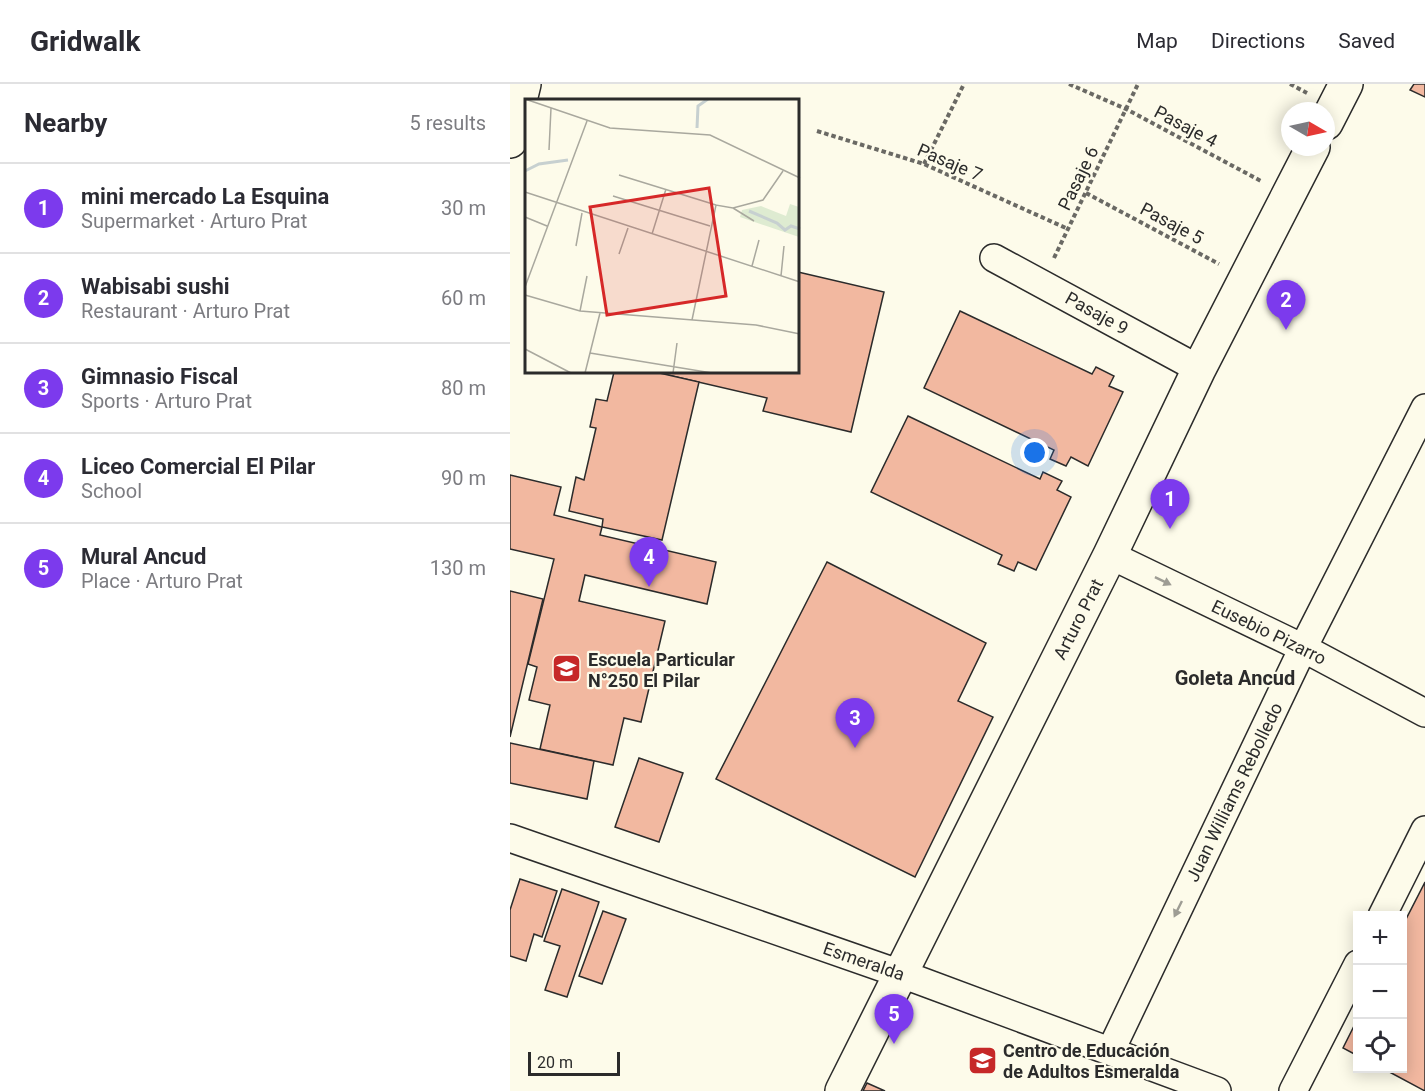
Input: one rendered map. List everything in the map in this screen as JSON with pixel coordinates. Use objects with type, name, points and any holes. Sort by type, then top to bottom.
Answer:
[{"type":"main road","points":[[510,141],[524,84]]},
{"type":"main road","points":[[1335,105],[1346,84]]},
{"type":"main road","name":"Arturo Prat","points":[[842,1091],[1110,555],[1200,369],[1308,156]]},
{"type":"street","name":"Pasaje 9","points":[[994,258],[1200,369]]},
{"type":"street","name":"Juan Williams Rebolledo","points":[[1111,1050],[1303,648],[1425,408]]},
{"type":"street","name":"Eusebio Pizarro","points":[[1110,555],[1303,648],[1425,713]]},
{"type":"street","points":[[1384,911],[1425,830]]},
{"type":"street","name":"Esmeralda","points":[[510,838],[900,974],[1111,1050],[1216,1091]]},
{"type":"street","points":[[1293,1091],[1357,965]]},
{"type":"path","points":[[924,164],[964,84]]},
{"type":"path","name":"Pasaje 4","points":[[1069,84],[1126,109],[1289,195]]},
{"type":"path","name":"Pasaje 6","points":[[1042,283],[1138,84]]},
{"type":"path","name":"Pasaje 7","points":[[817,131],[924,164],[1068,229]]},
{"type":"path","name":"Pasaje 5","points":[[1086,193],[1246,278]]},
{"type":"building","points":[[1414,84],[1425,84],[1425,97],[1410,90]]},
{"type":"building","points":[[800,272],[884,292],[851,432],[763,411],[767,398],[664,374],[800,374]]},
{"type":"building","points":[[960,311],[1092,374],[1096,367],[1114,376],[1109,386],[1123,392],[1088,466],[1071,457],[1066,466],[1050,459],[1054,450],[924,388]]},
{"type":"building","points":[[614,374],[664,374],[699,382],[662,540],[602,527],[603,519],[569,511],[576,477],[584,480],[596,428],[590,427],[596,399],[607,401]]},
{"type":"building","points":[[908,416],[1040,479],[1043,472],[1062,481],[1057,490],[1071,497],[1036,570],[1018,562],[1014,571],[998,564],[1002,555],[871,492]]},
{"type":"building","points":[[510,475],[561,487],[554,515],[602,527],[600,535],[716,562],[707,604],[585,575],[579,601],[665,621],[641,722],[624,718],[613,765],[540,749],[550,705],[529,700],[537,667],[528,664],[554,559],[510,549]]},
{"type":"building","points":[[827,562],[986,643],[958,701],[993,717],[915,877],[716,779]]},
{"type":"building","points":[[510,591],[543,599],[510,737]]},
{"type":"building","points":[[510,743],[594,761],[587,799],[510,783]]},
{"type":"building","points":[[639,758],[683,773],[659,842],[615,827]]},
{"type":"building","points":[[520,879],[557,891],[542,937],[534,934],[526,961],[510,956],[510,910]]},
{"type":"building","points":[[1425,882],[1425,1091],[1391,1073],[1407,1073],[1407,917]]},
{"type":"building","points":[[562,889],[599,902],[567,997],[545,990],[560,946],[544,941]]},
{"type":"building","points":[[603,911],[626,919],[602,984],[579,976]]},
{"type":"building","points":[[1353,1028],[1353,1053],[1343,1048]]},
{"type":"building","points":[[867,1083],[885,1091],[863,1091]]},
{"type":"place","name":"Wabisabi sushi","points":[[1286,330]]},
{"type":"place","name":"mini mercado La Esquina","points":[[1170,529]]},
{"type":"place","name":"Liceo Comercial El Pilar","points":[[649,587]]},
{"type":"place","name":"Escuela Particular N°250 El Pilar","points":[[567,669]]},
{"type":"place","name":"Gimnasio Fiscal","points":[[855,748]]},
{"type":"place","name":"Mural Ancud","points":[[894,1044]]},
{"type":"place","name":"Centro de Educación de Adultos Esmeralda","points":[[982,1060]]},
{"type":"district","name":"Goleta Ancud","points":[[1235,678]]}]
